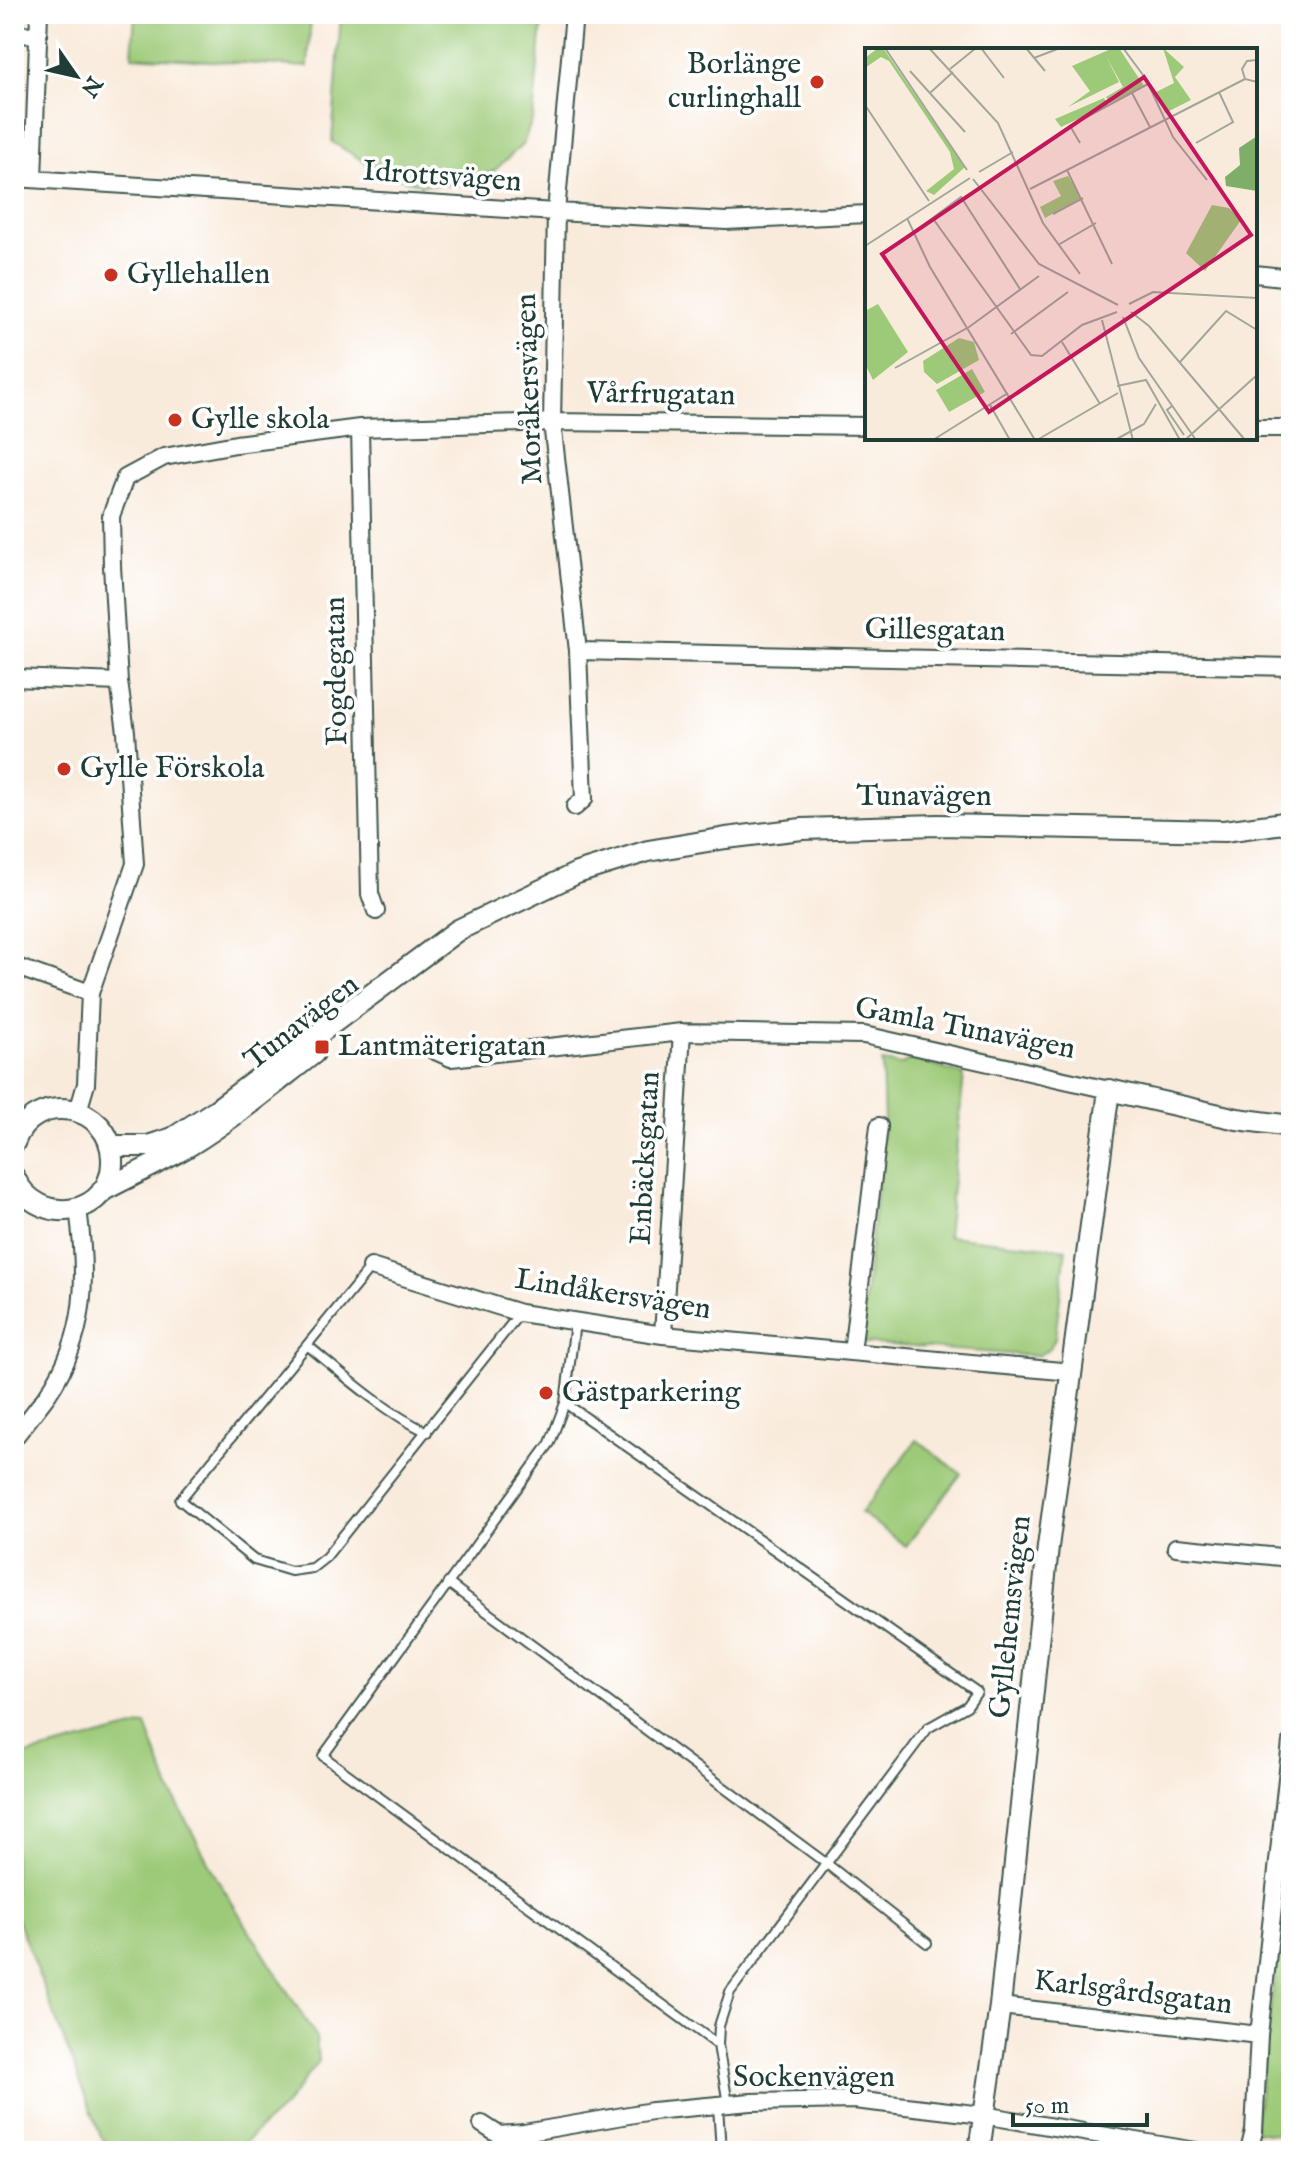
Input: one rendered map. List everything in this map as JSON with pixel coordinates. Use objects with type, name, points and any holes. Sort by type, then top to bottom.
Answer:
[{"type":"street","points":[[33,179],[39,14]]},
{"type":"street","name":"Moråkersvägen","points":[[574,14],[556,212],[552,422],[578,651],[584,799],[575,807]]},
{"type":"street","points":[[14,34],[38,35]]},
{"type":"street","name":"Idrottsvägen","points":[[14,178],[726,221],[865,214]]},
{"type":"street","points":[[1257,274],[1291,278]]},
{"type":"street","name":"Vårfrugatan","points":[[119,682],[111,516],[125,478],[164,457],[360,428],[552,422],[865,426]]},
{"type":"street","name":"Fogdegatan","points":[[360,428],[370,894],[376,911]]},
{"type":"street","points":[[1257,428],[1291,428]]},
{"type":"street","name":"Gillesgatan","points":[[578,651],[1291,667]]},
{"type":"street","points":[[14,678],[119,682],[126,732],[135,864],[90,993],[86,1084],[78,1111]]},
{"type":"street","name":"Tunavägen","points":[[111,1146],[148,1146],[173,1138],[458,930],[577,873],[648,851],[802,829],[938,825],[1224,831],[1286,824]]},
{"type":"street","name":"Tunavägen","points":[[78,1208],[102,1191],[167,1158],[242,1109],[464,935],[577,873]]},
{"type":"street","points":[[14,966],[90,993]]},
{"type":"street","name":"Gamla Tunavägen","points":[[433,1050],[451,1058],[682,1032],[864,1035],[1237,1119],[1291,1126]]},
{"type":"street","name":"Enbäcksgatan","points":[[663,1335],[682,1032]]},
{"type":"street","name":"Gyllehemsvägen","points":[[979,2151],[1000,2006],[1048,1547],[1109,1090]]},
{"type":"street","points":[[17,1131],[35,1116],[49,1110],[78,1111],[93,1119],[104,1131],[111,1146],[113,1163],[110,1178],[102,1191]]},
{"type":"street","points":[[852,1352],[879,1126]]},
{"type":"street","points":[[14,1438],[49,1392],[81,1317],[84,1247],[78,1208],[63,1211],[48,1209],[17,1189]]},
{"type":"street","name":"Lindåkersvägen","points":[[371,1267],[520,1313],[575,1322],[663,1335],[1072,1372]]},
{"type":"street","points":[[1176,1547],[1291,1558]]},
{"type":"street","name":"Karlsgårdsgatan","points":[[1249,2151],[1254,2131],[1259,2035],[1284,1855],[1291,1742]]},
{"type":"street","name":"Karlsgårdsgatan","points":[[1000,2006],[1259,2035]]},
{"type":"street","name":"Sockenvägen","points":[[482,2124],[499,2135],[652,2111],[723,2104],[854,2100],[983,2115],[1196,2151]]},
{"type":"lane","points":[[371,1267],[180,1500],[254,1560],[291,1571],[312,1568],[326,1557],[520,1313]]},
{"type":"lane","points":[[575,1322],[565,1403],[550,1443],[323,1756],[718,2045]]},
{"type":"lane","points":[[307,1345],[378,1403],[427,1432]]},
{"type":"lane","points":[[565,1403],[977,1692],[967,1706],[928,1728],[730,1992],[719,2026],[723,2104],[721,2151]]},
{"type":"lane","points":[[448,1583],[827,1864],[927,1943]]},
{"type":"green space","points":[[135,14],[311,14],[308,67],[132,56]]},
{"type":"green space","points":[[341,14],[543,14],[533,117],[523,144],[494,171],[457,185],[422,185],[382,172],[332,142]]},
{"type":"green space","points":[[911,1059],[964,1075],[947,1236],[1066,1249],[1055,1338],[1050,1348],[1037,1356],[860,1343],[884,1122],[882,1062],[901,1065]]},
{"type":"green space","points":[[917,1440],[961,1474],[906,1546],[861,1513]]},
{"type":"green space","points":[[146,1725],[170,1790],[216,1877],[316,2037],[318,2061],[284,2107],[239,2147],[230,2151],[113,2151],[101,2136],[14,1911],[14,1758]]},
{"type":"green space","points":[[1291,1868],[1291,2136],[1254,2131]]},
{"type":"place","name":"Borlänge curlinghall","points":[[817,82]]},
{"type":"place","name":"Gyllehallen","points":[[111,275]]},
{"type":"place","name":"Gylle skola","points":[[175,420]]},
{"type":"place","name":"Gylle Förskola","points":[[64,769]]},
{"type":"place","name":"Lantmäterigatan","points":[[322,1047]]},
{"type":"place","name":"Gästparkering","points":[[546,1393]]}]
